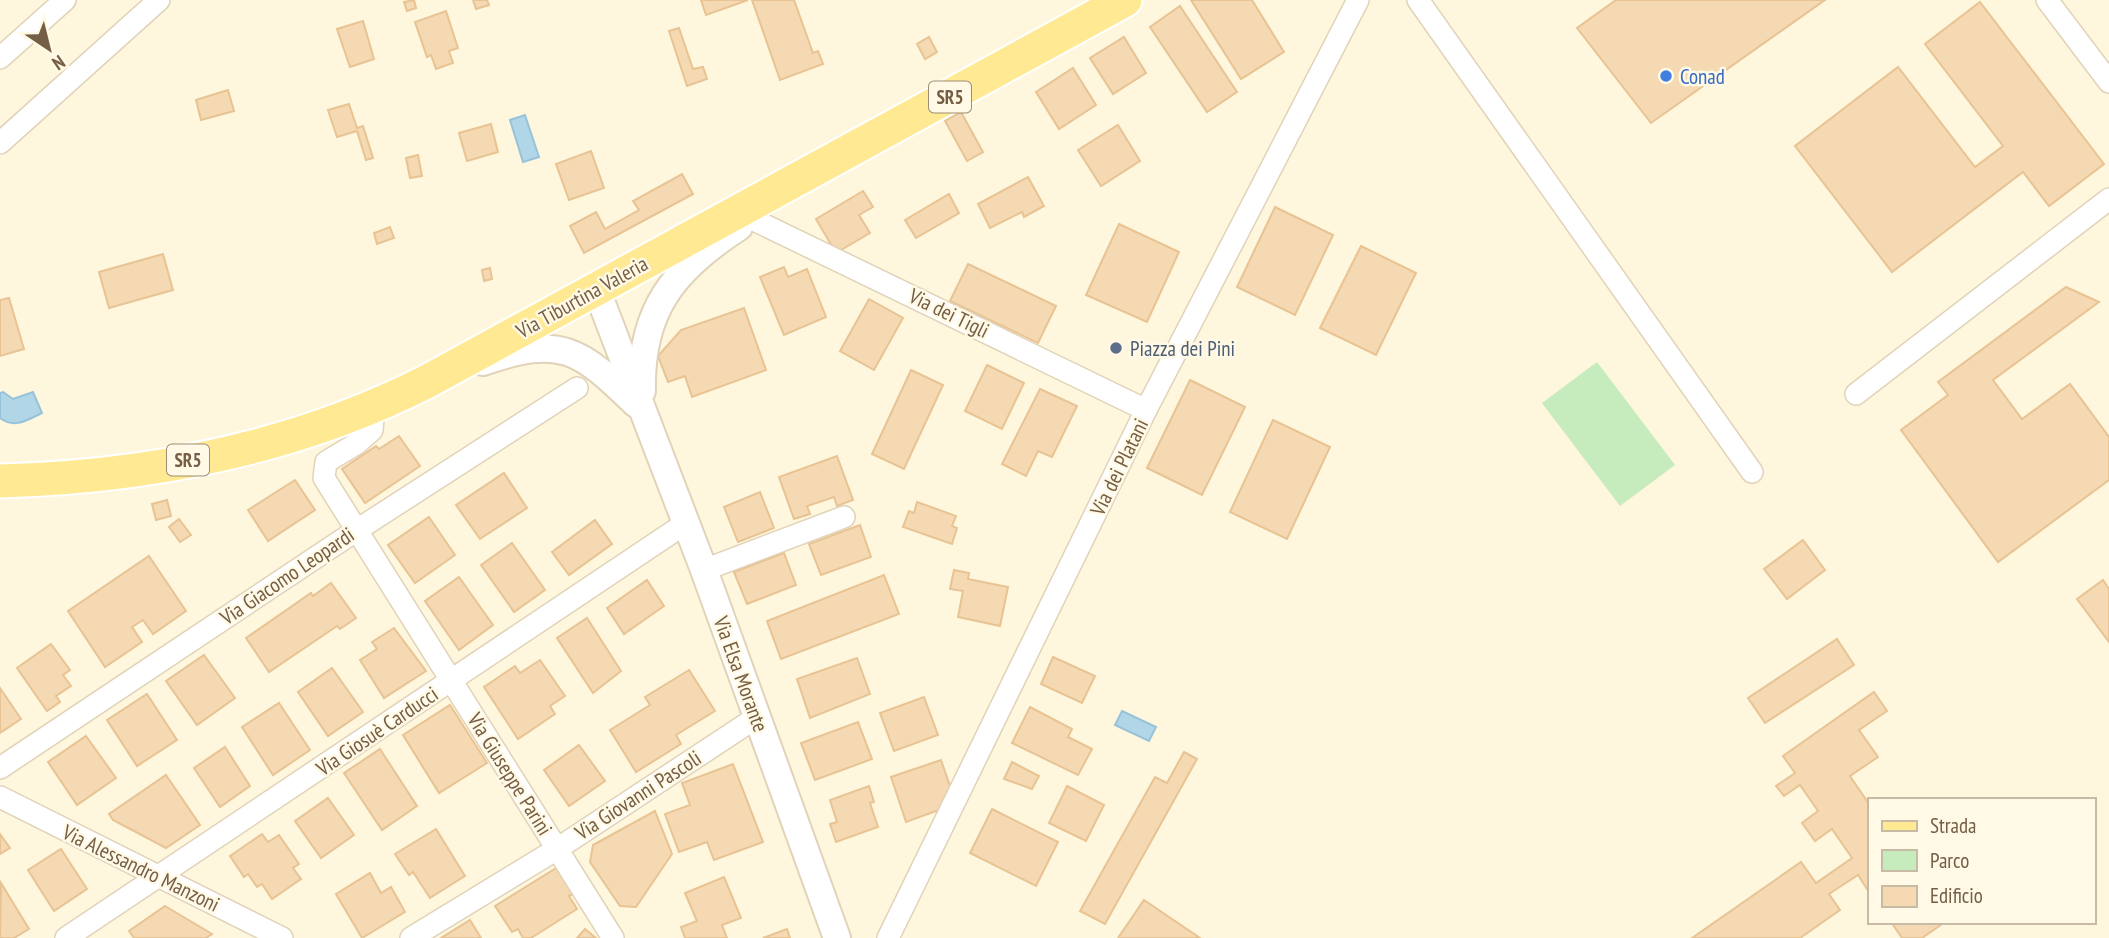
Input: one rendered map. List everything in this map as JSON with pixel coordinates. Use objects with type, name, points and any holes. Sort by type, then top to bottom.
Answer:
[{"type":"main road","name":"Via Tiburtina Valeria","points":[[0,481],[106,474],[195,459],[306,432],[369,409],[428,381],[775,194],[1125,0]]},
{"type":"street","points":[[0,58],[65,0]]},
{"type":"street","points":[[0,143],[159,0]]},
{"type":"street","name":"Via dei Platani","points":[[888,938],[1146,410],[1358,0]]},
{"type":"street","points":[[1418,0],[1752,472]]},
{"type":"street","points":[[2047,0],[2109,82]]},
{"type":"street","name":"Via Elsa Morante","points":[[643,410],[643,346],[659,306],[691,262],[751,218],[775,194]]},
{"type":"street","points":[[1856,394],[2109,200]]},
{"type":"street","name":"Via dei Tigli","points":[[751,218],[1146,410]]},
{"type":"street","name":"Via Elsa Morante","points":[[596,289],[704,570],[837,938]]},
{"type":"street","name":"Via Elsa Morante","points":[[428,381],[512,352],[552,348],[589,362],[643,410]]},
{"type":"street","name":"Via Giacomo Leopardi","points":[[0,768],[577,388]]},
{"type":"street","name":"Via Giuseppe Parini","points":[[369,409],[373,419],[372,430],[356,444],[330,458],[322,472],[327,484],[613,938]]},
{"type":"street","points":[[704,570],[844,517]]},
{"type":"street","name":"Via Giosuè Carducci","points":[[66,938],[686,523]]},
{"type":"street","name":"Via Giovanni Pascoli","points":[[411,938],[557,849],[757,717]]},
{"type":"street","name":"Via Alessandro Manzoni","points":[[0,797],[282,938]]},
{"type":"green space","points":[[1597,362],[1675,465],[1620,506],[1542,403]]},
{"type":"water","points":[[525,115],[539,157],[523,162],[510,120]]},
{"type":"water","points":[[3,392],[13,399],[33,392],[42,413],[21,422],[5,421],[0,418],[0,393]]},
{"type":"water","points":[[1122,711],[1156,727],[1149,741],[1115,725]]},
{"type":"building","points":[[414,0],[416,8],[407,11],[404,2]]},
{"type":"building","points":[[473,0],[487,0],[489,5],[476,9]]},
{"type":"building","points":[[701,0],[748,0],[706,15]]},
{"type":"building","points":[[752,0],[794,0],[813,53],[818,51],[823,64],[780,80]]},
{"type":"building","points":[[1191,0],[1252,0],[1284,52],[1241,79]]},
{"type":"building","name":"Conad","points":[[1616,0],[1825,0],[1651,123],[1577,28]]},
{"type":"building","points":[[1980,2],[2104,164],[2049,206],[2023,172],[1892,272],[1795,146],[1898,67],[1975,167],[2003,146],[1925,44]]},
{"type":"building","points":[[1180,6],[1237,92],[1207,112],[1150,27]]},
{"type":"building","points":[[446,11],[458,48],[449,51],[453,63],[436,69],[431,55],[427,57],[415,22]]},
{"type":"building","points":[[363,21],[374,59],[350,67],[337,29]]},
{"type":"building","points":[[679,28],[693,69],[703,67],[707,79],[687,86],[669,31]]},
{"type":"building","points":[[929,37],[937,52],[925,59],[917,44]]},
{"type":"building","points":[[1124,37],[1146,73],[1113,94],[1090,58]]},
{"type":"building","points":[[1073,68],[1096,105],[1059,129],[1036,92]]},
{"type":"building","points":[[228,90],[234,111],[201,120],[196,100]]},
{"type":"building","points":[[349,104],[357,128],[363,126],[373,158],[366,160],[357,131],[337,137],[328,110]]},
{"type":"building","points":[[961,112],[983,152],[967,161],[945,121]]},
{"type":"building","points":[[491,124],[498,152],[467,161],[459,133]]},
{"type":"building","points":[[1118,125],[1140,161],[1101,186],[1078,150]]},
{"type":"building","points":[[591,151],[604,188],[569,200],[556,164]]},
{"type":"building","points":[[418,155],[422,176],[410,178],[406,158]]},
{"type":"building","points":[[682,174],[693,194],[584,253],[570,226],[596,212],[605,229],[639,210],[633,201]]},
{"type":"building","points":[[1028,177],[1044,206],[1024,217],[1022,212],[990,228],[978,204]]},
{"type":"building","points":[[863,191],[873,207],[859,215],[870,233],[836,253],[816,219]]},
{"type":"building","points":[[949,194],[959,213],[916,238],[905,220]]},
{"type":"building","points":[[1275,207],[1333,235],[1295,315],[1237,287]]},
{"type":"building","points":[[1119,224],[1179,252],[1147,322],[1086,295]]},
{"type":"building","points":[[390,227],[394,238],[377,244],[374,233]]},
{"type":"building","points":[[1361,246],[1416,273],[1376,355],[1320,328]]},
{"type":"building","points":[[163,254],[173,290],[109,308],[99,272]]},
{"type":"building","points":[[968,264],[1056,306],[1038,343],[950,301]]},
{"type":"building","points":[[784,267],[788,277],[807,269],[826,317],[784,335],[760,277]]},
{"type":"building","points":[[490,268],[492,279],[484,281],[482,270]]},
{"type":"building","points":[[2066,287],[2099,302],[1993,380],[2022,419],[2070,384],[2109,437],[2109,480],[1998,562],[1901,430],[1948,395],[1938,382]]},
{"type":"building","points":[[9,298],[24,349],[0,356],[0,300]]},
{"type":"building","points":[[869,299],[903,318],[874,370],[840,351]]},
{"type":"building","points":[[744,308],[766,370],[692,397],[685,376],[668,382],[658,356],[681,330]]},
{"type":"building","points":[[987,365],[1024,383],[1002,429],[965,411]]},
{"type":"building","points":[[911,370],[943,385],[904,469],[872,454]]},
{"type":"building","points":[[1190,380],[1245,407],[1202,495],[1147,468]]},
{"type":"building","points":[[1040,389],[1077,406],[1052,457],[1038,451],[1026,476],[1002,464]]},
{"type":"building","points":[[1273,420],[1330,447],[1287,539],[1230,512]]},
{"type":"building","points":[[399,436],[420,466],[365,503],[342,469],[376,446],[379,449]]},
{"type":"building","points":[[837,456],[853,500],[837,506],[834,497],[807,506],[810,514],[794,519],[779,477]]},
{"type":"building","points":[[504,473],[527,508],[480,539],[456,505]]},
{"type":"building","points":[[295,480],[315,510],[268,541],[248,510]]},
{"type":"building","points":[[760,492],[774,528],[738,542],[724,507]]},
{"type":"building","points":[[167,500],[171,516],[156,520],[152,504]]},
{"type":"building","points":[[917,502],[956,516],[952,526],[957,528],[952,544],[903,527],[909,511],[914,513]]},
{"type":"building","points":[[429,517],[455,555],[415,583],[388,545]]},
{"type":"building","points":[[179,519],[191,535],[180,542],[169,527]]},
{"type":"building","points":[[595,520],[612,544],[569,575],[552,552]]},
{"type":"building","points":[[860,525],[871,557],[821,575],[809,544]]},
{"type":"building","points":[[1803,540],[1825,570],[1787,599],[1764,569]]},
{"type":"building","points":[[512,543],[545,590],[514,612],[481,565]]},
{"type":"building","points":[[784,553],[796,585],[747,604],[734,572]]},
{"type":"building","points":[[149,556],[186,611],[153,634],[143,620],[132,627],[142,642],[105,667],[68,611]]},
{"type":"building","points":[[954,570],[969,573],[968,579],[1008,587],[1000,626],[958,617],[963,591],[950,589]]},
{"type":"building","points":[[884,575],[899,614],[781,659],[767,621]]},
{"type":"building","points":[[459,577],[493,625],[459,650],[425,601]]},
{"type":"building","points":[[647,580],[664,606],[624,634],[607,608]]},
{"type":"building","points":[[2103,580],[2109,589],[2109,642],[2077,599]]},
{"type":"building","points":[[331,583],[356,618],[340,629],[337,626],[269,672],[246,638],[311,593],[313,596]]},
{"type":"building","points":[[587,618],[621,671],[593,693],[557,638]]},
{"type":"building","points":[[394,628],[426,671],[384,698],[360,660],[377,649],[372,642]]},
{"type":"building","points":[[1837,639],[1854,665],[1765,723],[1748,698]]},
{"type":"building","points":[[51,644],[70,670],[63,675],[71,686],[56,696],[60,702],[47,711],[17,668]]},
{"type":"building","points":[[204,655],[235,698],[197,725],[166,681]]},
{"type":"building","points":[[1053,657],[1095,676],[1082,703],[1041,684]]},
{"type":"building","points":[[857,658],[870,694],[810,718],[797,679]]},
{"type":"building","points":[[540,660],[565,696],[550,706],[555,714],[518,739],[484,687],[515,666],[520,673]]},
{"type":"building","points":[[332,668],[363,712],[328,736],[298,692]]},
{"type":"building","points":[[689,670],[715,711],[676,735],[681,744],[636,772],[610,730],[650,705],[645,697]]},
{"type":"building","points":[[0,688],[21,719],[0,733]]},
{"type":"building","points":[[1874,692],[1887,711],[1859,730],[1878,757],[1850,776],[1868,803],[1868,890],[1858,875],[1829,894],[1840,910],[1800,938],[1692,938],[1801,862],[1816,883],[1852,858],[1832,829],[1815,841],[1802,823],[1818,811],[1800,785],[1784,796],[1776,786],[1795,773],[1783,756]]},
{"type":"building","points":[[147,694],[177,740],[137,766],[107,720]]},
{"type":"building","points":[[924,697],[938,735],[894,751],[880,713]]},
{"type":"building","points":[[279,703],[310,750],[273,775],[242,727]]},
{"type":"building","points":[[450,705],[487,763],[439,793],[403,735]]},
{"type":"building","points":[[1030,707],[1072,729],[1068,737],[1092,749],[1078,775],[1012,743]]},
{"type":"building","points":[[858,722],[872,759],[815,780],[801,743]]},
{"type":"building","points":[[86,736],[116,778],[77,805],[48,762]]},
{"type":"building","points":[[579,745],[605,781],[569,806],[544,770]]},
{"type":"building","points":[[225,747],[250,786],[220,807],[194,768]]},
{"type":"building","points":[[380,749],[417,806],[382,830],[344,773]]},
{"type":"building","points":[[1184,752],[1197,759],[1105,924],[1080,911],[1155,777],[1167,783]]},
{"type":"building","points":[[941,760],[951,789],[939,810],[906,822],[891,777]]},
{"type":"building","points":[[1012,762],[1039,776],[1032,789],[1004,779]]},
{"type":"building","points":[[733,764],[763,842],[714,860],[707,842],[679,852],[665,814],[690,805],[682,783]]},
{"type":"building","points":[[166,775],[200,825],[166,848],[113,820],[109,814]]},
{"type":"building","points":[[869,786],[874,802],[870,803],[878,827],[836,842],[830,824],[837,822],[830,800]]},
{"type":"building","points":[[1067,786],[1104,805],[1086,841],[1049,823]]},
{"type":"building","points":[[328,798],[354,835],[321,858],[295,821]]},
{"type":"building","points":[[992,809],[1058,842],[1036,886],[970,853]]},
{"type":"building","points":[[655,811],[672,854],[636,907],[620,906],[590,862],[593,845]]},
{"type":"building","points":[[436,829],[465,876],[430,898],[413,872],[409,875],[395,854]]},
{"type":"building","points":[[0,834],[10,848],[0,854]]},
{"type":"building","points":[[262,834],[268,842],[279,835],[299,864],[293,868],[301,879],[272,899],[262,884],[257,887],[248,874],[244,877],[230,856]]},
{"type":"building","points":[[61,849],[87,889],[54,911],[28,870]]},
{"type":"building","points":[[556,868],[573,894],[569,896],[577,909],[531,938],[523,938],[518,929],[512,932],[495,906]]},
{"type":"building","points":[[370,873],[381,893],[391,887],[405,912],[362,938],[336,894]]},
{"type":"building","points":[[724,877],[741,918],[722,925],[727,938],[685,938],[681,927],[697,921],[685,893]]},
{"type":"building","points":[[1,883],[29,929],[14,938],[0,938]]},
{"type":"building","points":[[1144,900],[1200,938],[1118,938]]},
{"type":"building","points":[[165,906],[212,934],[206,938],[134,938],[129,931]]},
{"type":"building","points":[[470,920],[481,938],[441,938]]},
{"type":"building","points":[[1892,924],[1942,924],[1922,938],[1902,938]]},
{"type":"building","points":[[585,929],[596,938],[577,938]]},
{"type":"building","points":[[787,929],[790,938],[763,938]]},
{"type":"place","name":"Conad","points":[[1666,76]]},
{"type":"place","name":"Piazza dei Pini","points":[[1116,348]]}]
